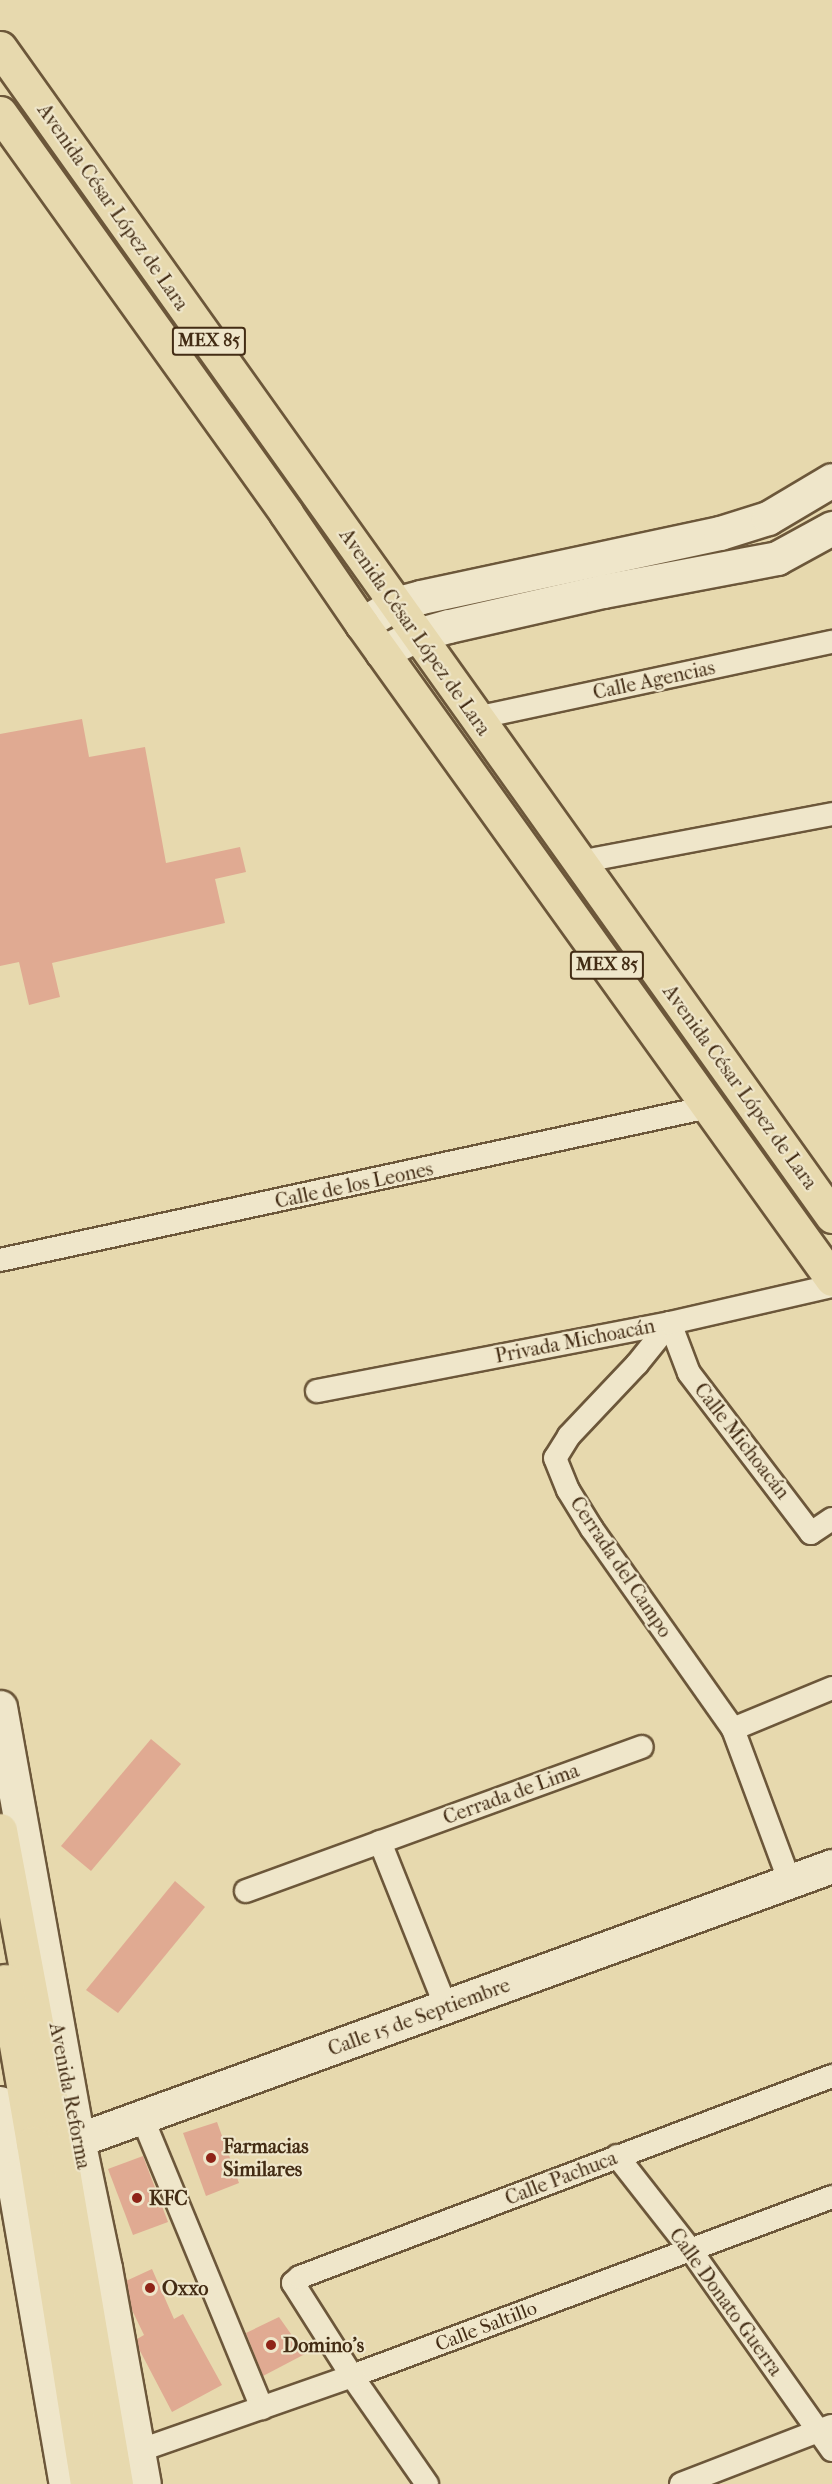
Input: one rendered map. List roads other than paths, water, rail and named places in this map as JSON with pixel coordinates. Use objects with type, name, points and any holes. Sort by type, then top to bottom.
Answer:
[{"type":"main road","name":"Avenida César López de Lara","points":[[0,48],[832,1216]]},
{"type":"main road","name":"Avenida César López de Lara","points":[[0,112],[286,513],[362,624],[832,1279]]},
{"type":"main road","name":"Avenida Reforma","points":[[0,1830],[35,2143],[116,2484]]},
{"type":"main road","name":"Avenida Reforma","points":[[0,1956],[35,2143],[87,2484]]},
{"type":"street","points":[[362,624],[395,604],[720,533],[768,518],[832,480]]},
{"type":"street","points":[[382,652],[417,635],[603,591],[777,558],[832,528]]},
{"type":"street","points":[[599,559],[603,591]]},
{"type":"street","name":"Calle Agencias","points":[[476,718],[832,642]]},
{"type":"street","points":[[579,862],[832,814]]},
{"type":"street","name":"Calle de los Leones","points":[[0,1260],[708,1107]]},
{"type":"street","name":"Privada Michoacán","points":[[317,1391],[670,1323],[832,1286]]},
{"type":"street","name":"Calle Michoacán","points":[[670,1323],[689,1373],[811,1533],[832,1519]]},
{"type":"street","name":"Cerrada del Campo","points":[[670,1323],[637,1364],[569,1436],[555,1458],[568,1490],[592,1529],[733,1729],[790,1882]]},
{"type":"street","points":[[733,1729],[832,1688]]},
{"type":"street","name":"Avenida Reforma","points":[[0,1707],[35,2143],[66,2484]]},
{"type":"street","name":"Cerrada de Lima","points":[[246,1891],[642,1747]]},
{"type":"street","points":[[380,1842],[446,2007]]},
{"type":"street","name":"Calle 15 de Septiembre","points":[[35,2143],[142,2117],[832,1866]]},
{"type":"street","name":"Calle Pachuca","points":[[352,2376],[293,2283],[300,2277],[832,2076]]},
{"type":"street","name":"Avenida Reforma","points":[[0,2103],[35,2143],[105,2268],[144,2484]]},
{"type":"street","points":[[142,2117],[262,2408]]},
{"type":"street","name":"Calle Donato Guerra","points":[[617,2156],[825,2428],[832,2450]]},
{"type":"street","name":"Calle Saltillo","points":[[138,2451],[352,2376],[832,2197]]},
{"type":"street","points":[[352,2376],[427,2484]]},
{"type":"street","points":[[681,2484],[825,2428]]},
{"type":"place","name":"Farmacias Similares","points":[[211,2158]]},
{"type":"place","name":"KFC","points":[[137,2198]]},
{"type":"place","name":"Oxxo","points":[[150,2288]]},
{"type":"place","name":"Domino's","points":[[271,2345]]}]
